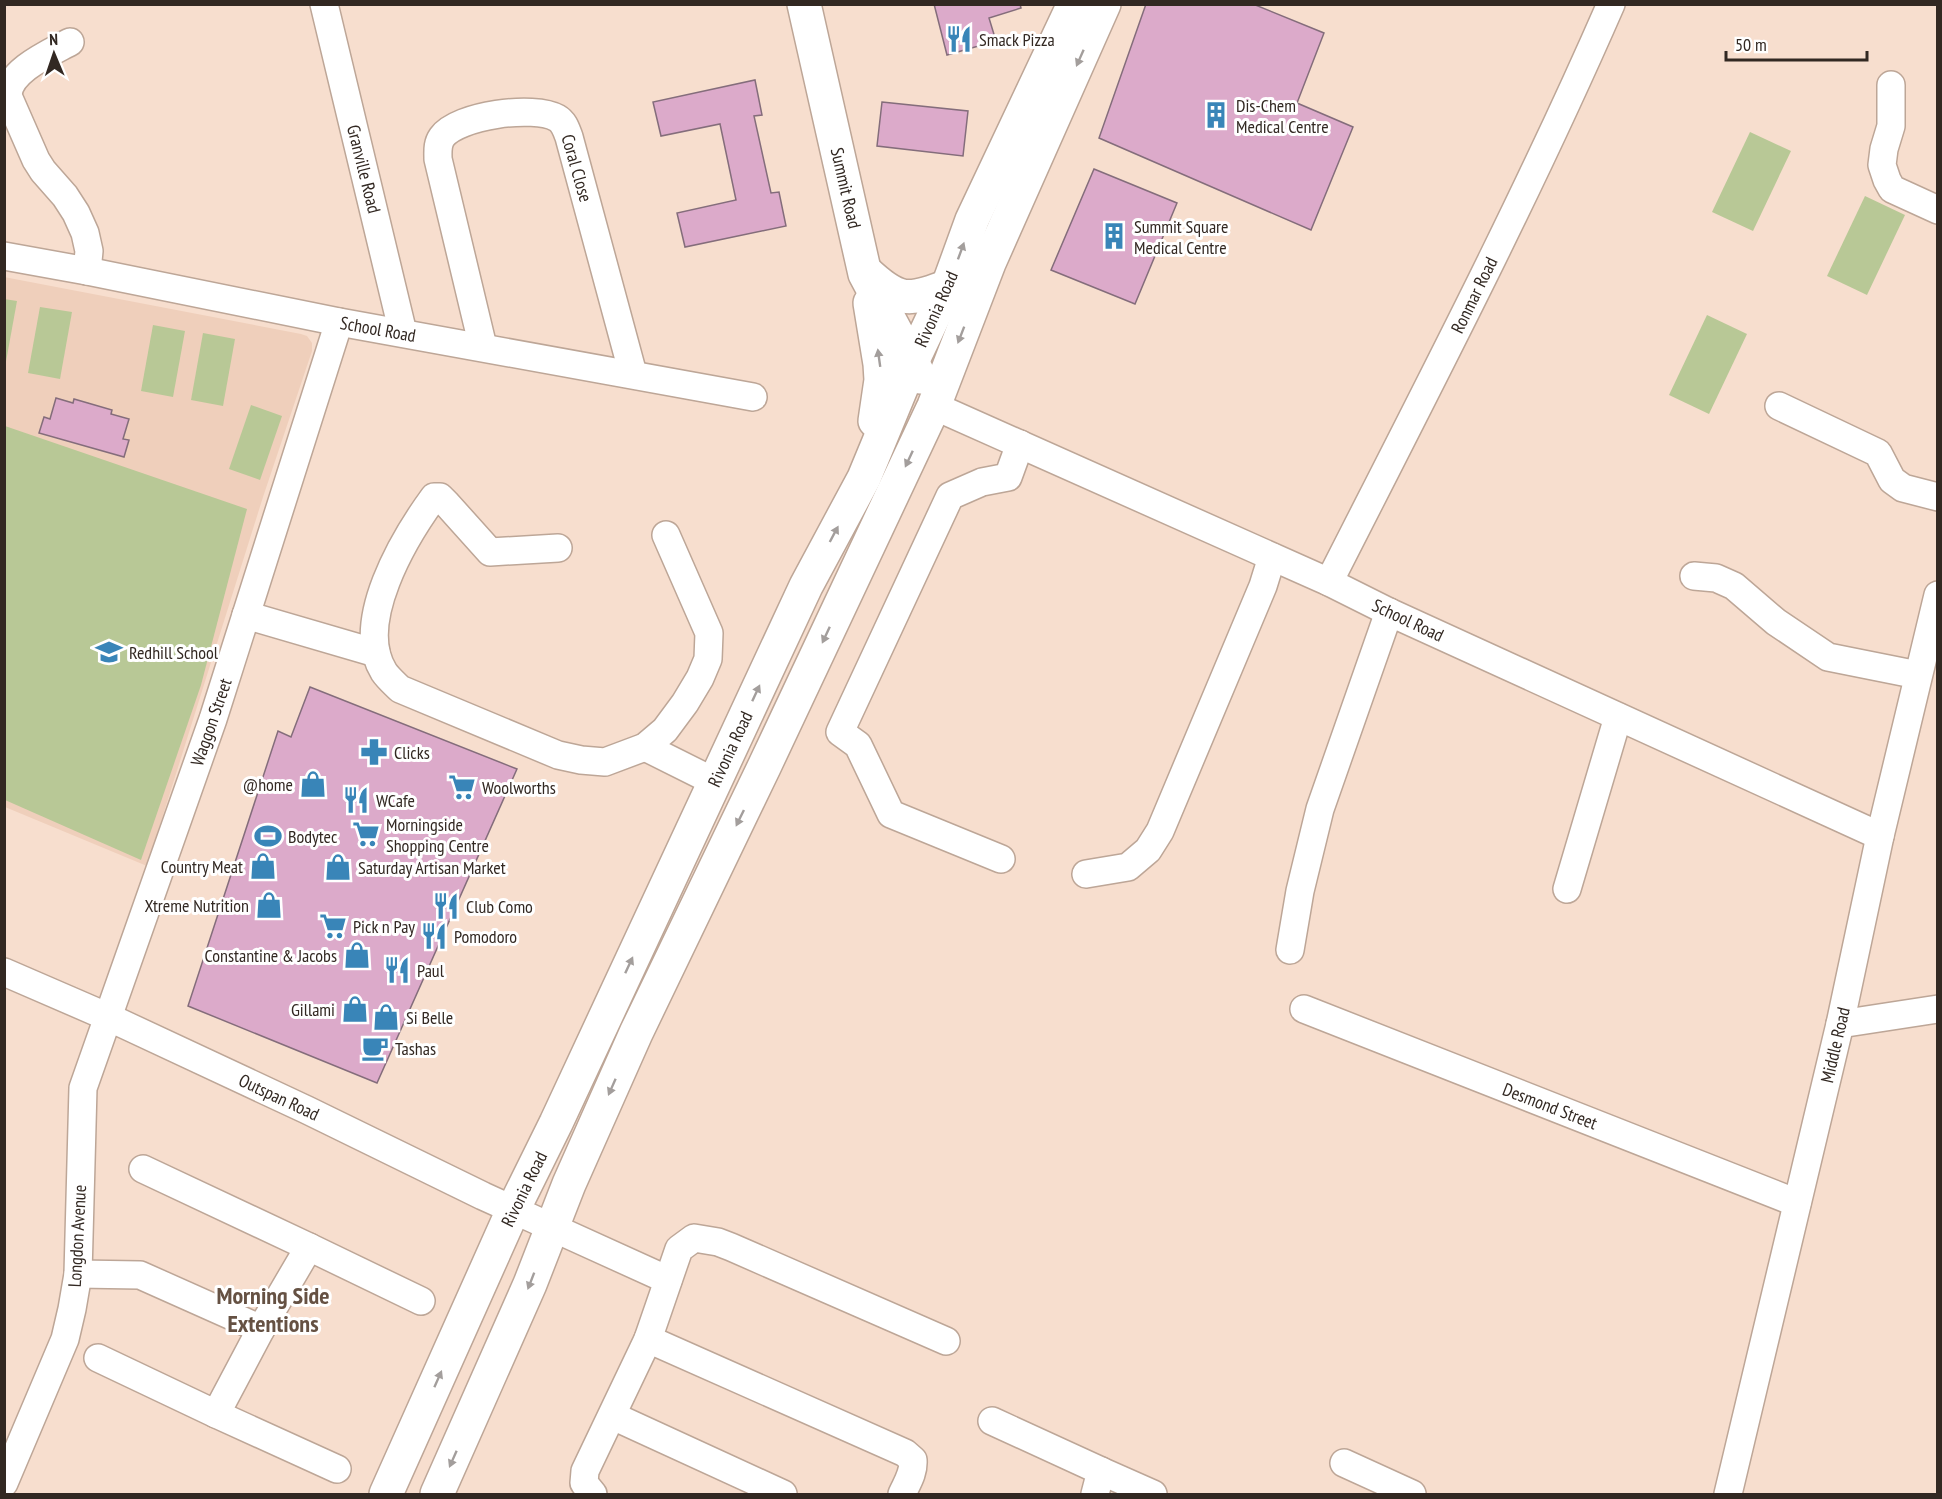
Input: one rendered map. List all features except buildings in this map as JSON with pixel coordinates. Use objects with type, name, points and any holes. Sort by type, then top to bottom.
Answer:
[{"type":"main road","name":"Summit Road","points":[[804,4],[865,272],[934,406]]},
{"type":"main road","name":"Rivonia Road","points":[[386,1494],[513,1210],[561,1113],[806,586],[864,478],[912,362],[948,286],[972,220],[1074,4]]},
{"type":"main road","name":"Rivonia Road","points":[[437,1494],[531,1284],[552,1226],[636,1033],[934,406],[989,263],[1104,4]]},
{"type":"main road","points":[[865,272],[884,289],[896,295],[914,298],[948,286]]},
{"type":"main road","points":[[864,478],[881,380],[865,272]]},
{"type":"street","name":"Granville Road","points":[[324,4],[403,333]]},
{"type":"street","name":"Ronmar Road","points":[[1329,582],[1466,312],[1583,68],[1611,4]]},
{"type":"street","points":[[70,42],[32,63],[18,75],[10,87],[8,96],[36,160],[76,213],[85,233],[89,251],[87,271]]},
{"type":"street","points":[[1891,85],[1891,126],[1884,148],[1882,165],[1887,180],[1892,189],[1938,210]]},
{"type":"street","name":"Coral Close","points":[[483,347],[438,159],[438,146],[448,131],[471,121],[526,111],[544,113],[559,119],[566,126],[633,374]]},
{"type":"street","name":"School Road","points":[[4,256],[339,322],[753,397]]},
{"type":"street","name":"Waggon Street","points":[[108,1017],[213,719],[339,322]]},
{"type":"street","name":"School Road","points":[[934,406],[1329,582],[1389,612],[1880,836]]},
{"type":"street","points":[[1779,406],[1878,453],[1892,480],[1903,488],[1938,497]]},
{"type":"street","points":[[1001,859],[891,814],[858,744],[840,732],[950,496],[982,482],[1008,477],[1020,444]]},
{"type":"street","points":[[558,548],[490,552],[447,503],[440,497],[434,497],[414,525],[384,584],[375,634],[376,653],[384,673],[400,689],[558,755],[605,762],[645,747],[665,730],[685,704],[708,659],[709,633],[666,535]]},
{"type":"street","points":[[1086,874],[1128,867],[1148,850],[1160,831],[1263,586],[1272,557]]},
{"type":"street","points":[[1694,576],[1716,578],[1734,586],[1776,622],[1828,657],[1918,675]]},
{"type":"street","name":"Middle Road","points":[[1728,1494],[1840,1024],[1880,836],[1938,596]]},
{"type":"street","points":[[1290,950],[1302,880],[1320,809],[1389,612]]},
{"type":"street","points":[[246,615],[376,653]]},
{"type":"street","points":[[1567,889],[1618,717]]},
{"type":"street","points":[[645,747],[715,782]]},
{"type":"street","name":"Outspan Road","points":[[4,972],[108,1017],[513,1210],[668,1280]]},
{"type":"street","name":"Desmond Street","points":[[1304,1009],[1797,1203]]},
{"type":"street","points":[[1840,1024],[1938,1010]]},
{"type":"street","name":"Longdon Avenue","points":[[4,1483],[65,1339],[78,1274],[83,1088],[108,1017]]},
{"type":"street","points":[[143,1169],[421,1301]]},
{"type":"street","points":[[593,1494],[584,1483],[585,1471],[648,1339],[679,1249],[694,1238],[718,1242],[946,1341]]},
{"type":"street","points":[[216,1414],[261,1329],[309,1247]]},
{"type":"street","points":[[78,1274],[140,1275],[261,1329]]},
{"type":"street","points":[[648,1339],[905,1453],[913,1460],[913,1464],[911,1476],[902,1494]]},
{"type":"street","points":[[98,1358],[337,1468]]},
{"type":"street","points":[[612,1416],[783,1494]]},
{"type":"street","points":[[992,1421],[1098,1483],[1153,1494]]},
{"type":"street","points":[[1344,1463],[1412,1494]]},
{"type":"shaded area","name":"Redhill School","points":[[4,277],[301,334],[307,336],[312,343],[312,351],[263,497],[147,866],[5,807]]},
{"type":"green space","points":[[1750,132],[1791,151],[1753,231],[1712,212]]},
{"type":"green space","points":[[1865,196],[1905,215],[1867,295],[1827,276]]},
{"type":"green space","points":[[4,299],[17,301],[5,367],[4,367]]},
{"type":"green space","points":[[40,307],[72,312],[60,379],[28,373]]},
{"type":"green space","points":[[1707,315],[1747,334],[1709,414],[1669,395]]},
{"type":"green space","points":[[153,325],[185,331],[173,397],[141,391]]},
{"type":"green space","points":[[203,333],[235,339],[223,406],[191,400]]},
{"type":"green space","points":[[251,405],[282,416],[260,480],[229,469]]},
{"type":"green space","points":[[5,426],[247,509],[201,685],[141,860],[5,800]]},
{"type":"place","name":"Smack Pizza","points":[[959,39]]},
{"type":"place","name":"Dis-Chem Medical Centre","points":[[1216,115]]},
{"type":"place","name":"Summit Square Medical Centre","points":[[1114,236]]},
{"type":"place","name":"Redhill School","points":[[109,652]]},
{"type":"place","name":"Clicks","points":[[374,752]]},
{"type":"place","name":"@home","points":[[313,784]]},
{"type":"place","name":"Woolworths","points":[[462,787]]},
{"type":"place","name":"WCafe","points":[[356,800]]},
{"type":"place","name":"Morningside Shopping Centre","points":[[366,834]]},
{"type":"place","name":"Bodytec","points":[[268,836]]},
{"type":"place","name":"Country Meat","points":[[263,866]]},
{"type":"place","name":"Saturday Artisan Market","points":[[338,867]]},
{"type":"place","name":"Xtreme Nutrition","points":[[269,905]]},
{"type":"place","name":"Club Como","points":[[446,906]]},
{"type":"place","name":"Pick n Pay","points":[[333,926]]},
{"type":"place","name":"Pomodoro","points":[[434,936]]},
{"type":"place","name":"Constantine & Jacobs","points":[[357,955]]},
{"type":"place","name":"Paul","points":[[397,970]]},
{"type":"place","name":"Gillami","points":[[355,1009]]},
{"type":"place","name":"Si Belle","points":[[386,1017]]},
{"type":"place","name":"Tashas","points":[[375,1048]]},
{"type":"district","name":"Morning Side Extentions","points":[[273,1309]]}]
